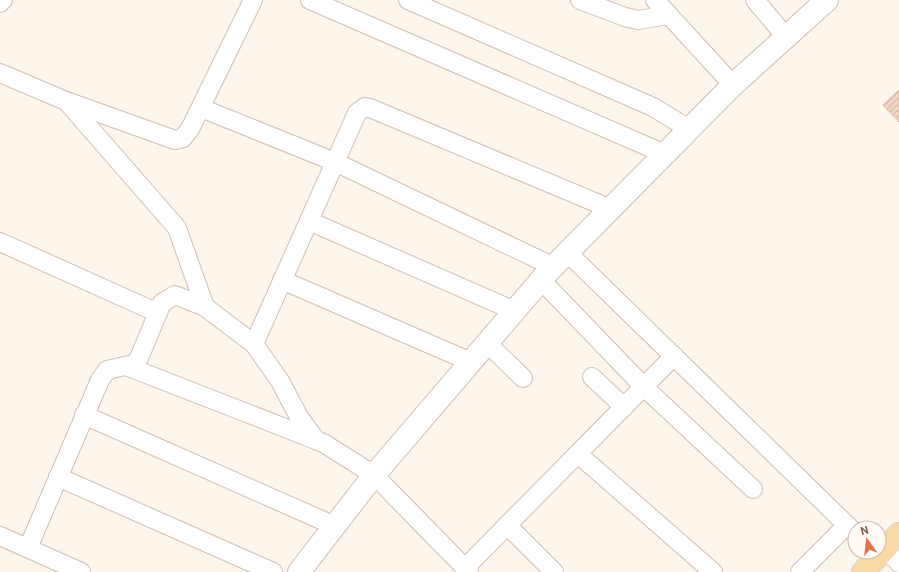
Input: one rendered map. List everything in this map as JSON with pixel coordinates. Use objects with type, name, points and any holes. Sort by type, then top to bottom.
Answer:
[{"type":"main road","points":[[863,572],[877,560]]},
{"type":"street","points":[[0,3],[3,0]]},
{"type":"street","points":[[408,0],[653,107],[689,129]]},
{"type":"street","points":[[580,0],[625,17],[638,20],[669,15]]},
{"type":"street","points":[[656,0],[733,85]]},
{"type":"street","points":[[755,0],[786,37]]},
{"type":"street","points":[[299,572],[374,475],[554,267],[733,85],[827,0]]},
{"type":"street","points":[[0,73],[66,101],[175,140],[183,138],[190,129],[201,108],[250,1]]},
{"type":"street","points":[[320,2],[665,154]]},
{"type":"street","points":[[66,101],[177,228],[205,307]]},
{"type":"street","points":[[201,108],[335,162],[554,267],[674,356],[847,525]]},
{"type":"street","points":[[254,344],[357,113],[365,108],[370,108],[611,209]]},
{"type":"street","points":[[308,221],[515,311]]},
{"type":"street","points":[[0,242],[158,313]]},
{"type":"street","points":[[554,267],[644,387],[753,490]]},
{"type":"street","points":[[282,280],[471,362]]},
{"type":"street","points":[[28,548],[103,374],[107,370],[134,364],[139,358],[162,303],[175,295],[205,307],[254,344],[280,381],[299,417],[316,440]]},
{"type":"street","points":[[487,343],[523,378]]},
{"type":"street","points":[[126,366],[325,444],[374,475],[467,570],[508,525],[674,356]]},
{"type":"street","points":[[592,377],[624,407]]},
{"type":"street","points":[[84,416],[335,526]]},
{"type":"street","points":[[578,454],[713,572]]},
{"type":"street","points":[[58,477],[273,572]]},
{"type":"street","points":[[508,525],[554,572]]},
{"type":"street","points":[[800,572],[847,532]]},
{"type":"street","points":[[0,536],[81,572]]},
{"type":"building","points":[[899,90],[899,122],[883,105]]}]
